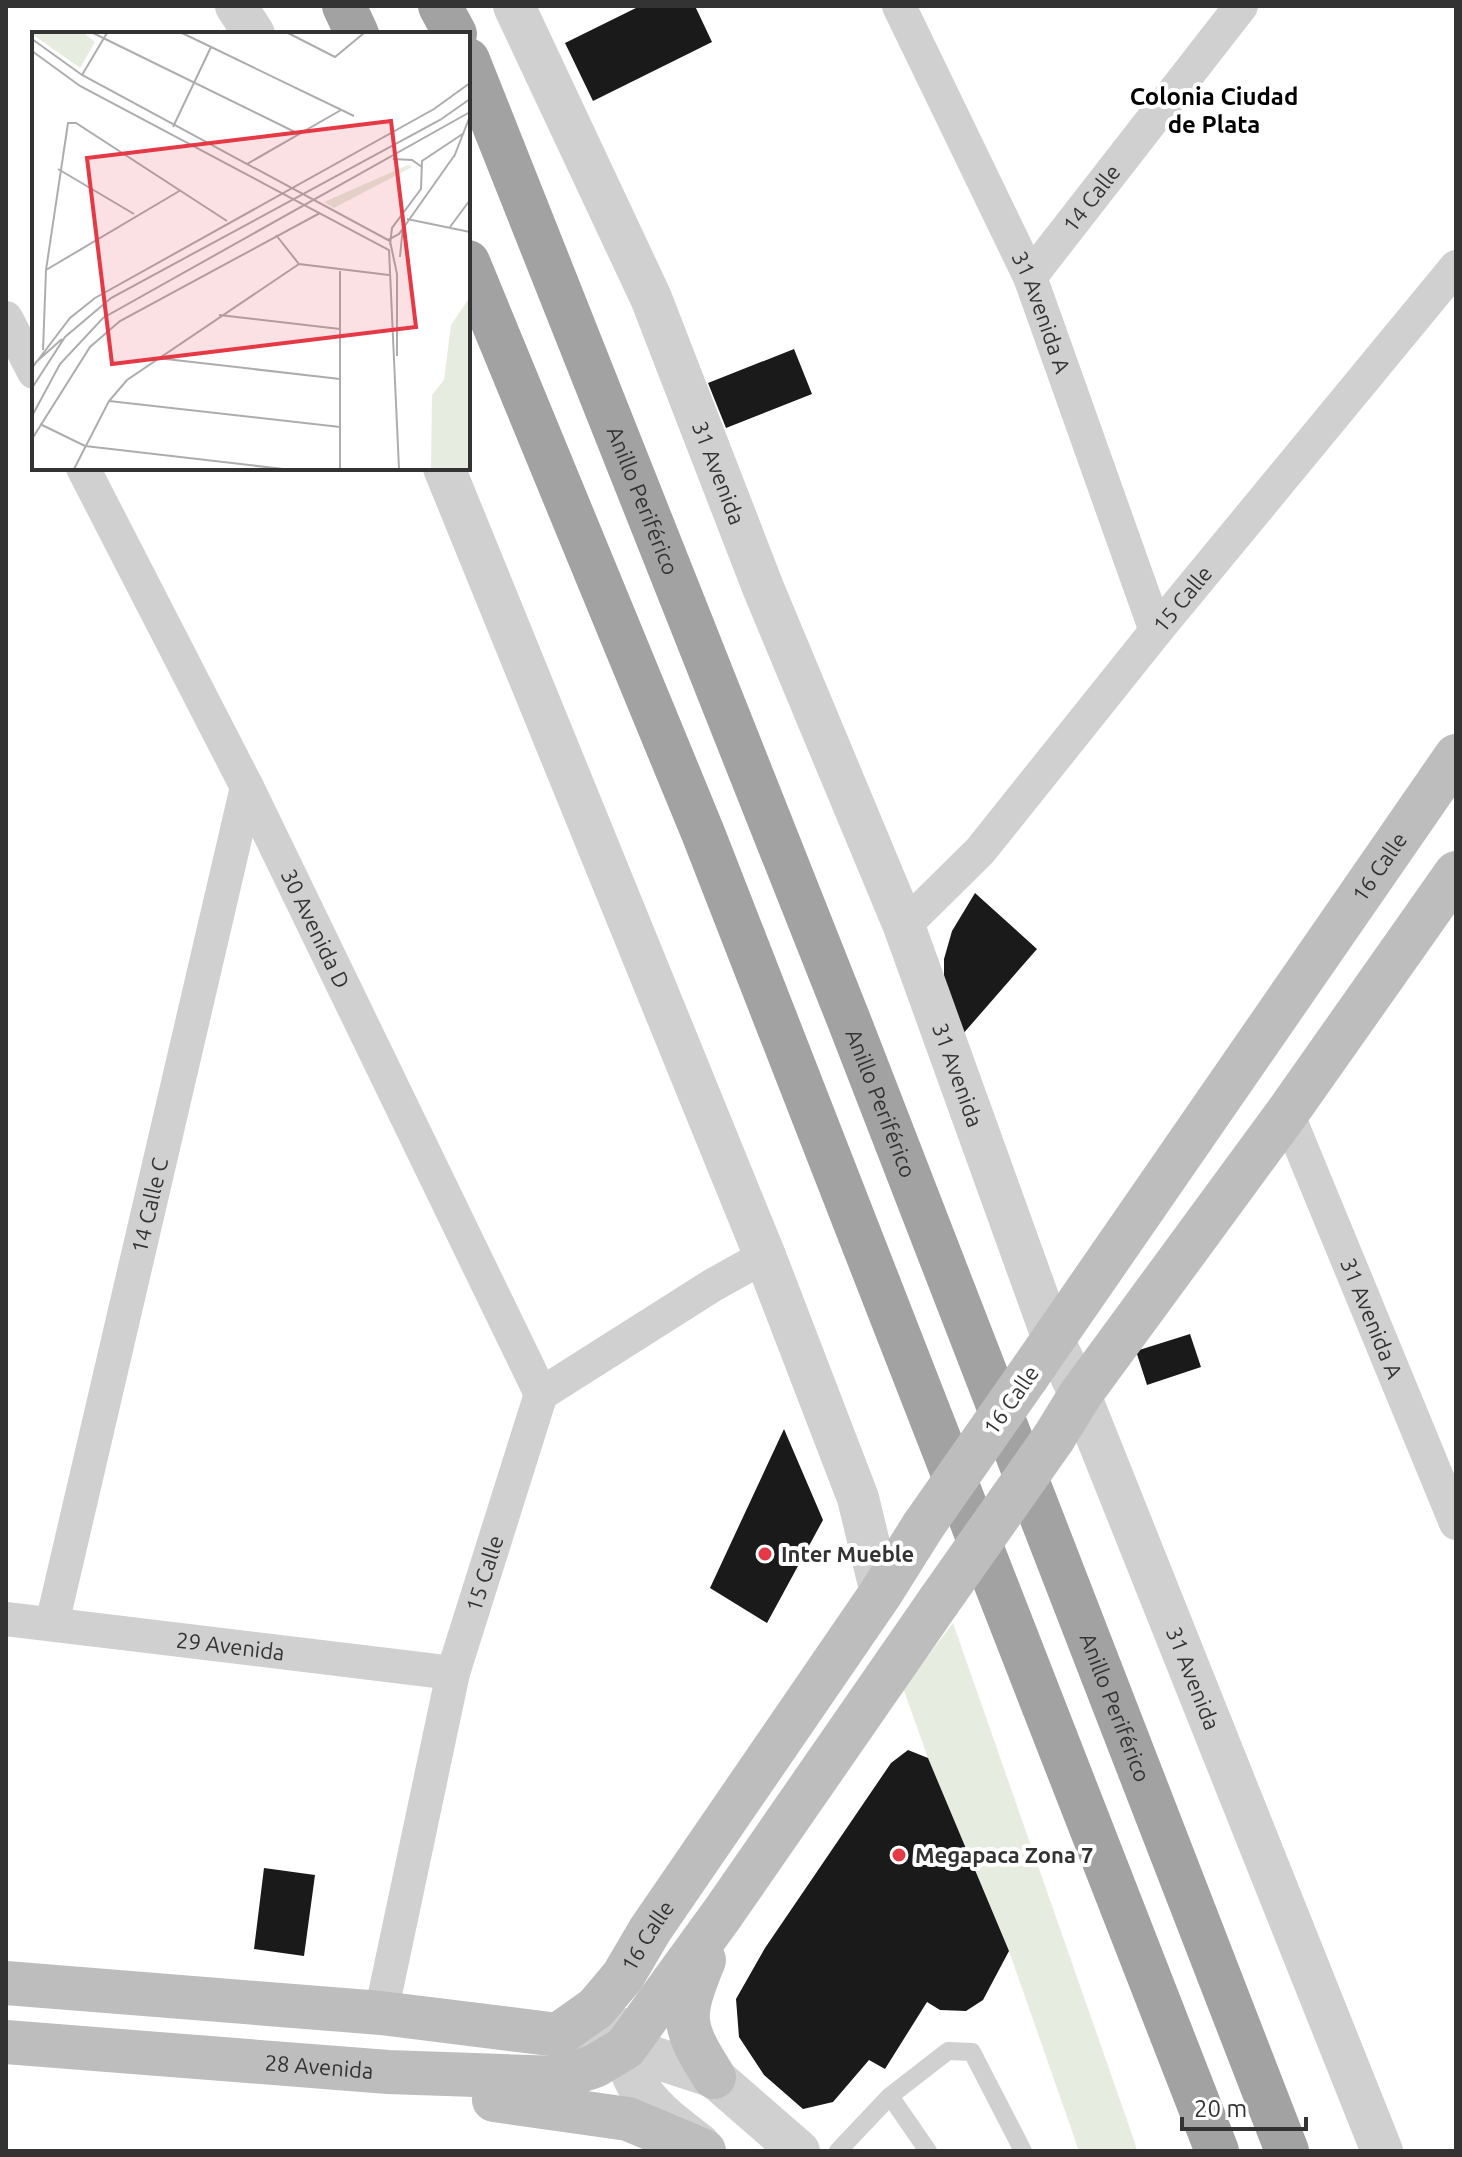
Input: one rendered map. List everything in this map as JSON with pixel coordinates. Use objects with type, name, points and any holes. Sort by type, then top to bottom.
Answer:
[{"type":"highway","points":[[344,6],[356,32]]},
{"type":"highway","points":[[440,6],[454,32]]},
{"type":"highway","name":"Anillo Periférico","points":[[470,65],[848,1018],[1287,2151]]},
{"type":"highway","points":[[470,267],[703,833],[1217,2151]]},
{"type":"highway","points":[[1180,2058],[1192,2151]]},
{"type":"main road","name":"16 Calle","points":[[558,2035],[596,2008],[623,1976],[650,1930],[881,1593],[923,1526],[1456,756]]},
{"type":"main road","name":"16 Calle","points":[[625,2048],[723,1913],[1053,1439],[1080,1395],[1287,1113],[1456,873]]},
{"type":"main road","points":[[714,2077],[692,2042],[686,2019],[690,1994],[723,1913]]},
{"type":"main road","points":[[6,1983],[381,2013],[558,2035]]},
{"type":"main road","name":"28 Avenida","points":[[6,2042],[388,2072],[559,2078],[595,2066],[625,2048]]},
{"type":"main road","points":[[388,2072],[472,2097],[628,2119],[706,2151]]},
{"type":"street","points":[[236,6],[253,32]]},
{"type":"street","name":"31 Avenida","points":[[514,6],[651,298],[764,590],[904,926],[1053,1339],[1080,1395],[1382,2151]]},
{"type":"street","name":"31 Avenida A","points":[[899,6],[1030,277],[1156,631]]},
{"type":"street","name":"14 Calle","points":[[1030,277],[1241,6]]},
{"type":"street","name":"15 Calle","points":[[904,926],[980,851],[1156,631],[1456,267]]},
{"type":"street","points":[[6,318],[32,368]]},
{"type":"street","name":"30 Avenida D","points":[[84,470],[247,787],[541,1394]]},
{"type":"street","points":[[445,470],[765,1256],[858,1498],[881,1593]]},
{"type":"street","name":"14 Calle C","points":[[52,1624],[247,787]]},
{"type":"street","name":"31 Avenida A","points":[[1287,1113],[1454,1509]]},
{"type":"street","points":[[541,1394],[713,1285],[765,1256]]},
{"type":"street","name":"15 Calle","points":[[381,2013],[453,1673],[541,1394]]},
{"type":"street","name":"29 Avenida","points":[[6,1619],[453,1673]]},
{"type":"street","points":[[650,1930],[625,2048],[628,2068],[663,2116],[706,2151]]},
{"type":"street","points":[[558,2035],[625,2048],[714,2077],[799,2151]]},
{"type":"lane","points":[[838,2151],[890,2096],[948,2051],[972,2052],[1023,2151]]},
{"type":"lane","points":[[890,2096],[928,2151]]},
{"type":"shaded area","points":[[953,1623],[1137,2151],[1079,2151],[1009,1951],[928,1758],[903,1688]]},
{"type":"building","points":[[640,6],[695,6],[712,42],[593,101],[565,43]]},
{"type":"building","points":[[794,349],[812,394],[726,428],[708,383]]},
{"type":"building","points":[[975,893],[1037,949],[962,1035],[944,986],[944,959],[952,931]]},
{"type":"building","points":[[1190,1334],[1201,1367],[1147,1385],[1136,1351]]},
{"type":"building","name":"Inter Mueble","points":[[784,1429],[823,1520],[767,1623],[710,1588]]},
{"type":"building","name":"Megapaca Zona 7","points":[[908,1750],[928,1758],[1009,1951],[983,2000],[966,2011],[940,2010],[927,2002],[885,2069],[869,2060],[833,2102],[803,2109],[764,2075],[739,2037],[736,1999],[765,1948],[891,1763]]},
{"type":"building","points":[[264,1868],[315,1875],[304,1956],[254,1949]]},
{"type":"place","name":"Inter Mueble","points":[[765,1554]]},
{"type":"place","name":"Megapaca Zona 7","points":[[899,1855]]},
{"type":"district","name":"Colonia Ciudad de Plata","points":[[1214,111]]}]
